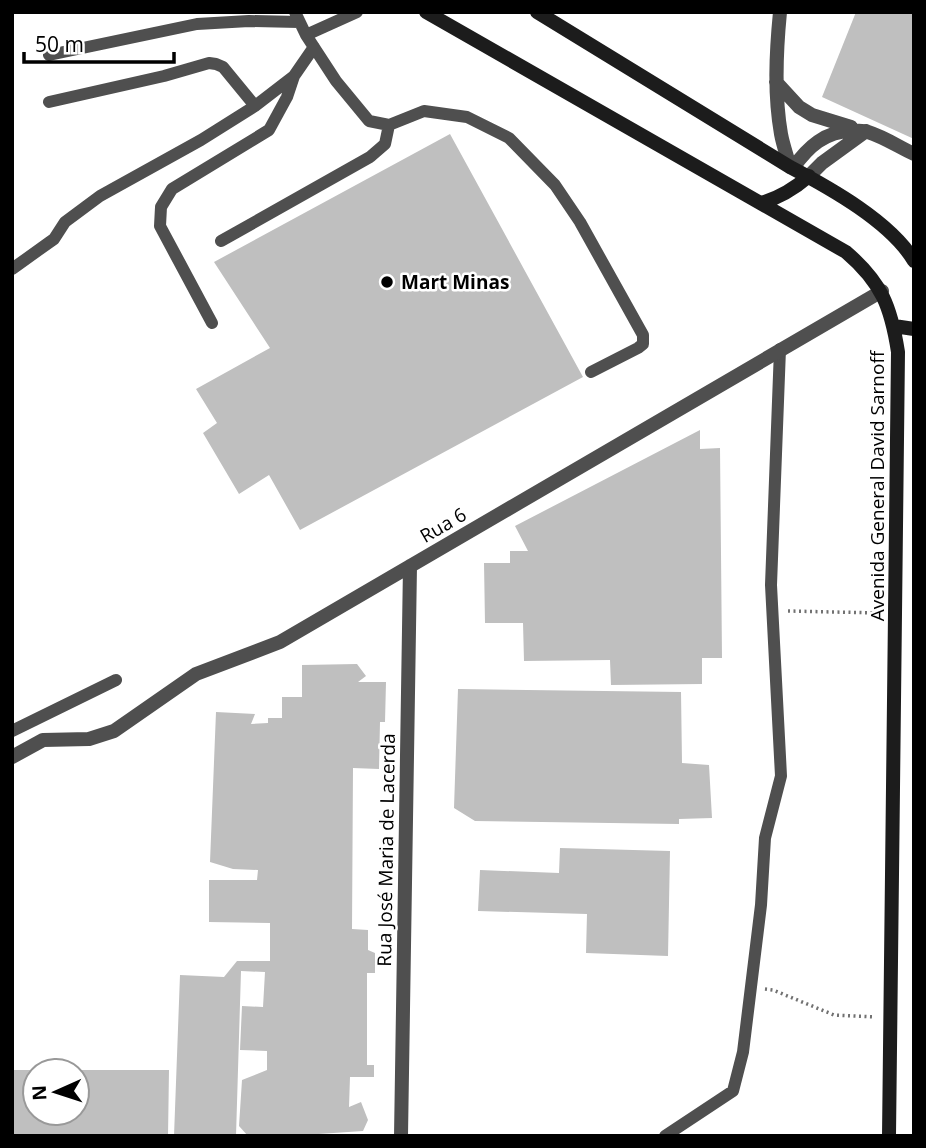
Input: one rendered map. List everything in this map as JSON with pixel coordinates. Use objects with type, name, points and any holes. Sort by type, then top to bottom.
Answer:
[{"type":"street","name":"Avenida General David Sarnoff","points":[[426,12],[846,252],[882,291],[894,326],[898,352],[889,1136]]},
{"type":"street","points":[[537,12],[870,215],[908,251],[914,261]]},
{"type":"street","points":[[780,12],[776,82],[781,134],[792,167]]},
{"type":"street","points":[[776,82],[799,107],[812,115],[866,131],[914,154]]},
{"type":"street","points":[[792,167],[817,141],[845,131],[866,131]]},
{"type":"street","points":[[761,203],[774,200],[794,189],[822,163],[866,131]]},
{"type":"street","name":"Rua 6","points":[[12,757],[43,740],[89,739],[114,730],[196,674],[280,642],[882,291]]},
{"type":"street","points":[[894,326],[914,330]]},
{"type":"street","name":"Rua José Maria de Lacerda","points":[[401,1136],[411,566]]},
{"type":"lane","points":[[306,35],[357,12]]},
{"type":"lane","points":[[49,55],[197,24],[297,17],[336,81],[369,121],[389,125],[424,111],[467,117],[509,138],[555,185],[580,222],[643,335],[643,344],[638,348],[591,372]]},
{"type":"lane","points":[[212,323],[160,226],[161,206],[172,189],[269,130],[287,97],[294,76],[314,47]]},
{"type":"lane","points":[[49,102],[209,63],[223,67],[255,106]]},
{"type":"lane","points":[[15,267],[54,239],[65,222],[100,196],[201,140],[255,106],[294,76]]},
{"type":"lane","points":[[221,241],[370,157],[385,144],[389,125]]},
{"type":"lane","points":[[665,1136],[733,1091],[743,1052],[761,905],[765,838],[781,776],[771,585],[780,349]]},
{"type":"lane","points":[[12,731],[117,680]]},
{"type":"path","points":[[772,611],[896,614]]},
{"type":"path","points":[[751,988],[773,990],[834,1015],[891,1018]]},
{"type":"building","points":[[856,12],[914,12],[914,139],[822,97]]},
{"type":"building","points":[[450,134],[583,377],[300,530],[269,475],[239,494],[203,433],[217,423],[196,389],[270,348],[214,262]]},
{"type":"building","points":[[700,430],[700,449],[720,448],[722,658],[702,658],[702,684],[611,685],[610,660],[524,661],[523,623],[485,623],[484,563],[510,563],[510,551],[528,551],[515,526]]},
{"type":"building","points":[[357,664],[366,676],[358,682],[386,682],[385,722],[380,722],[379,769],[353,768],[352,929],[368,930],[368,950],[375,953],[375,973],[367,973],[367,1065],[374,1065],[374,1077],[350,1077],[349,1107],[361,1102],[368,1120],[363,1131],[289,1136],[248,1136],[239,1126],[242,1080],[267,1070],[267,1051],[240,1050],[242,1006],[263,1007],[265,972],[241,971],[236,1136],[174,1136],[180,975],[224,977],[237,961],[270,961],[270,923],[209,922],[209,880],[257,880],[258,870],[233,869],[210,862],[216,712],[255,714],[251,724],[268,723],[268,718],[282,718],[282,697],[302,697],[302,665]]},
{"type":"building","points":[[458,689],[681,692],[682,763],[709,765],[712,818],[679,819],[679,824],[475,821],[454,808]]},
{"type":"building","points":[[560,848],[670,851],[668,956],[586,953],[587,914],[478,911],[480,870],[559,873]]},
{"type":"building","points":[[12,1070],[21,1070],[21,1127],[91,1127],[91,1070],[169,1070],[168,1136],[12,1136]]},
{"type":"place","name":"Mart Minas","points":[[387,282]]}]
